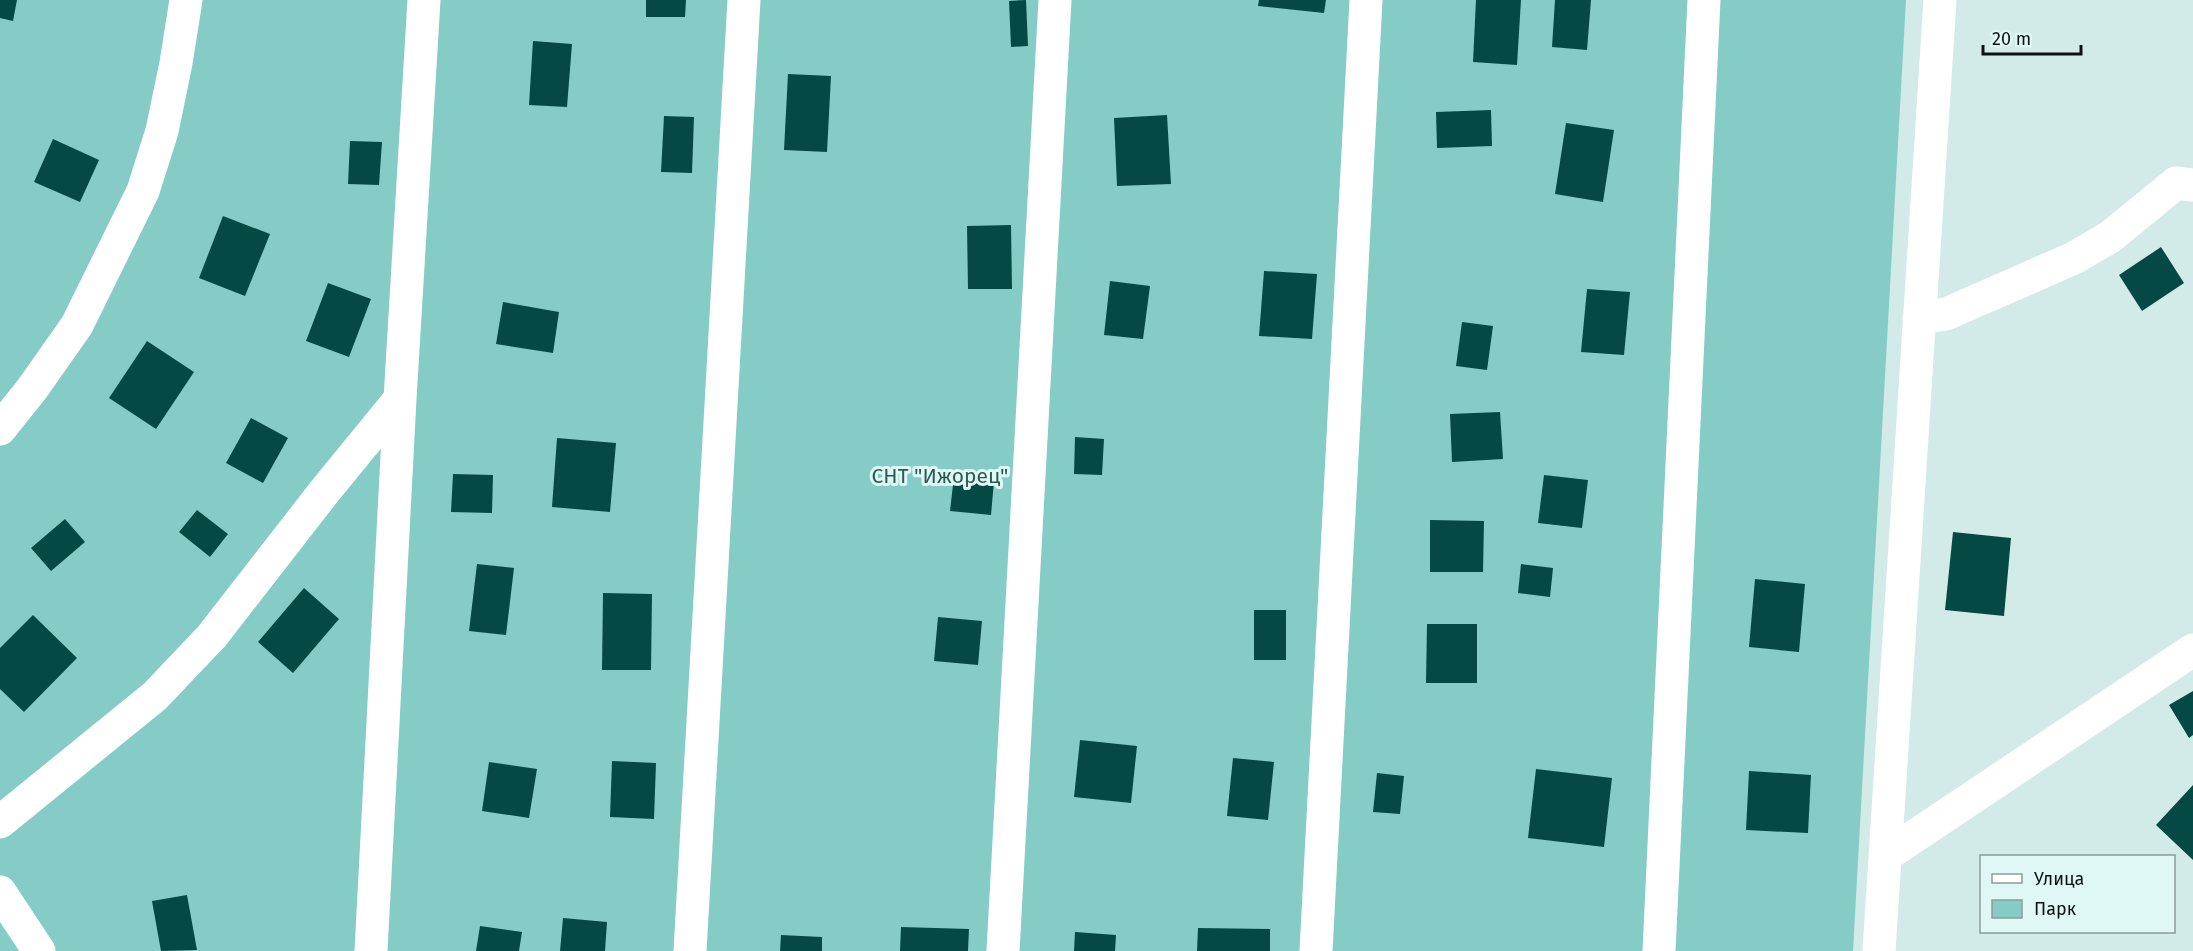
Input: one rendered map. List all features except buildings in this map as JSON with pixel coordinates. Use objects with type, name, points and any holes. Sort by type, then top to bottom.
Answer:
[{"type":"street","points":[[0,429],[32,389],[76,325],[142,191],[162,131],[186,0]]},
{"type":"street","points":[[371,951],[424,0]]},
{"type":"street","points":[[690,951],[744,0]]},
{"type":"street","points":[[1004,951],[1055,0]]},
{"type":"street","points":[[1316,951],[1366,0]]},
{"type":"street","points":[[1659,951],[1704,0]]},
{"type":"street","points":[[1879,951],[1940,0]]},
{"type":"street","points":[[1919,318],[1946,314],[2074,258],[2110,237],[2176,183],[2193,185]]},
{"type":"street","points":[[0,822],[155,696],[212,636],[400,399]]},
{"type":"street","points":[[1885,856],[2193,650]]},
{"type":"street","points":[[0,892],[39,951]]},
{"type":"green space","name":"СНТ \"Ижорец\"","points":[[0,0],[1906,0],[1853,951],[0,951]]}]
